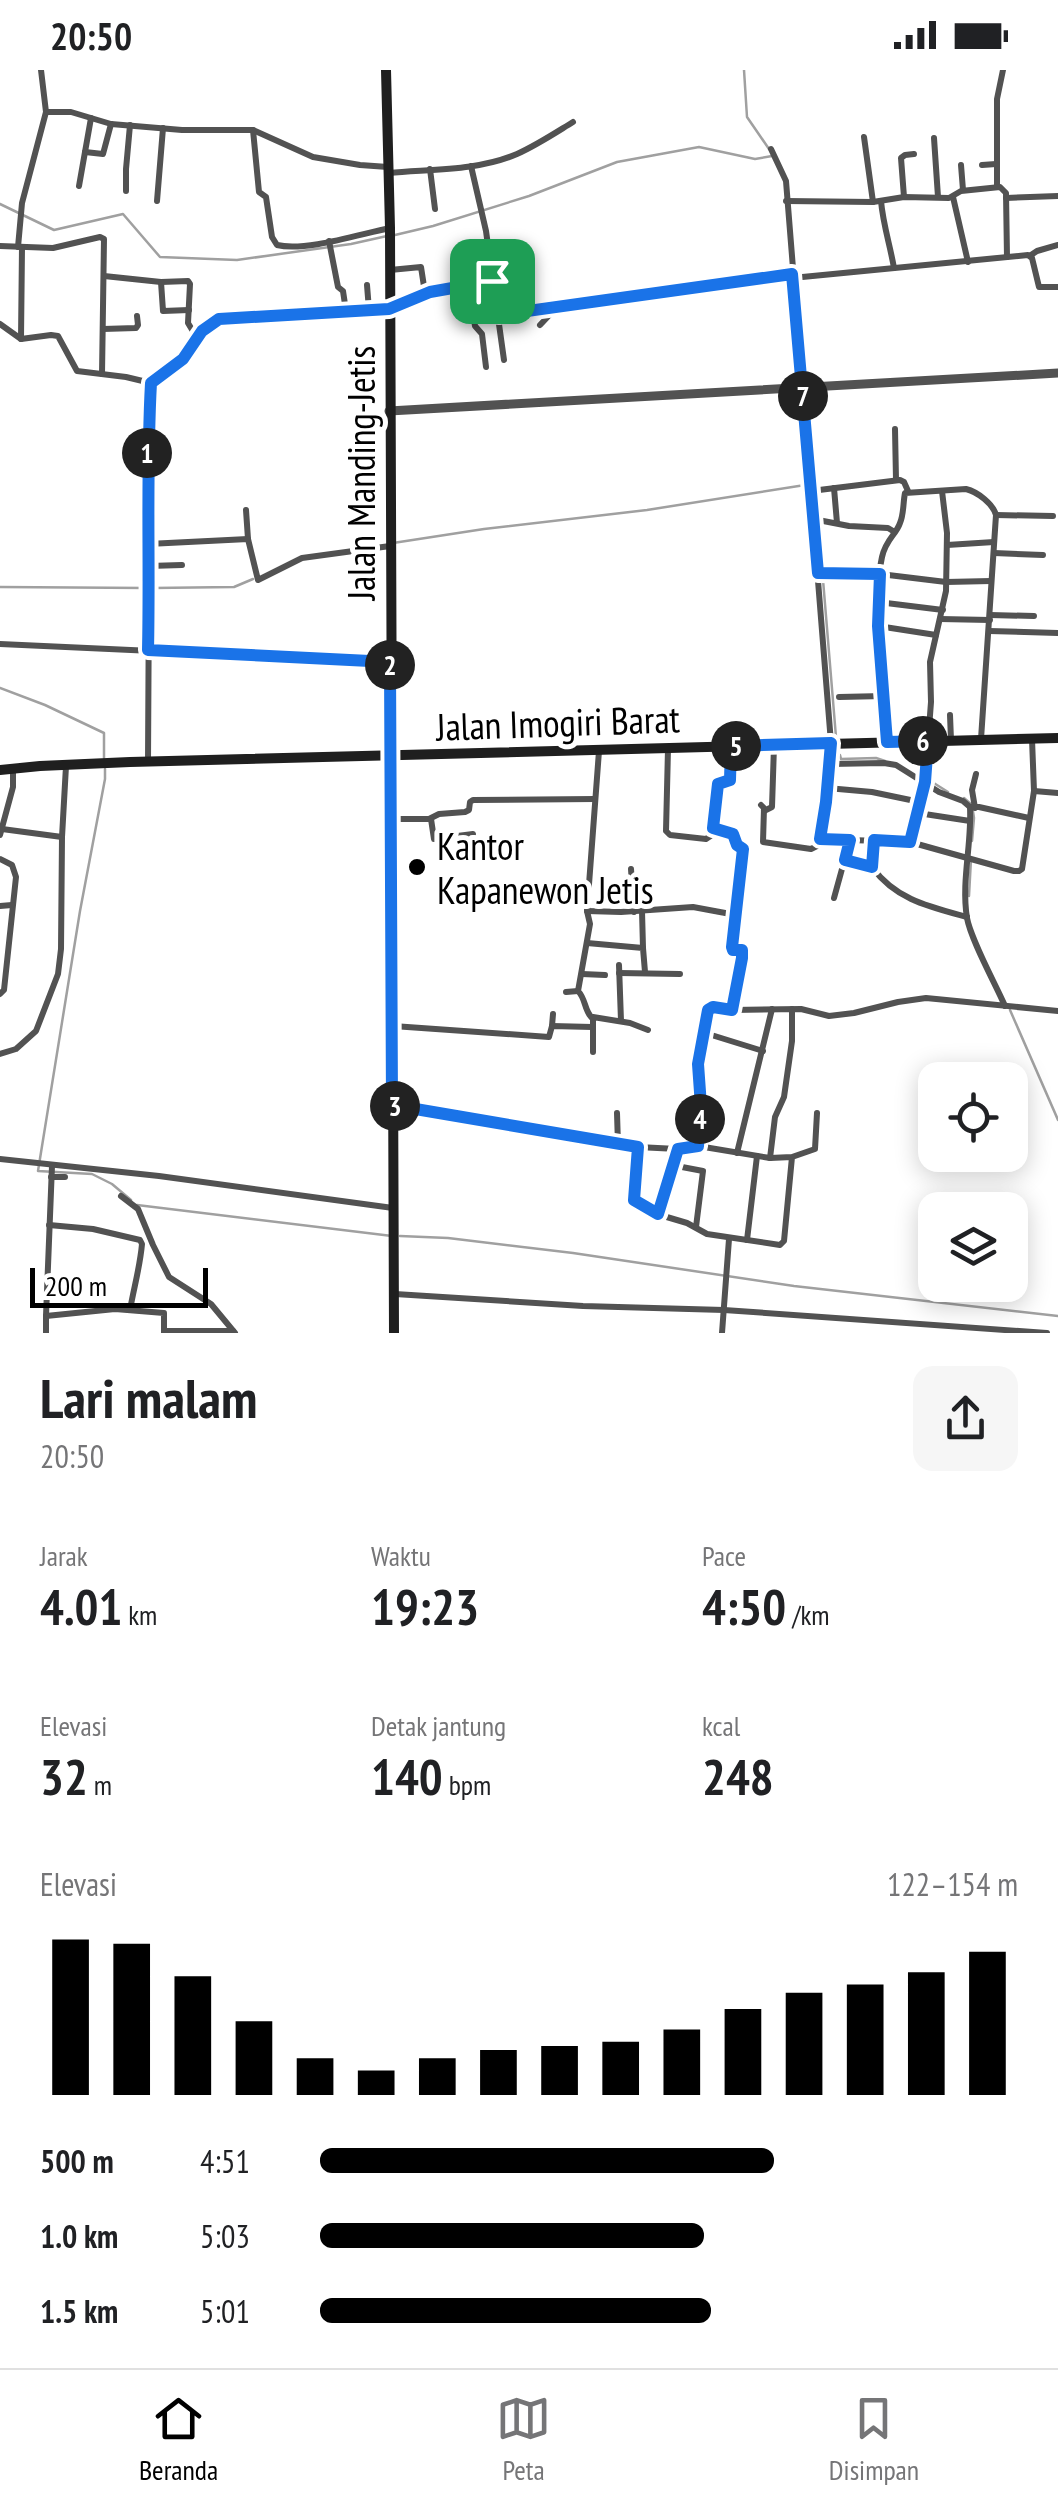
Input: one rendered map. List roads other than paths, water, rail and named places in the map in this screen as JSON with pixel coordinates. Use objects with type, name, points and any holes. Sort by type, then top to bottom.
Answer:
[{"type":"main road","name":"Jalan Manding-Jetis","points":[[386,70],[394,1333]]},
{"type":"main road","name":"Jalan Imogiri Barat","points":[[0,770],[66,764],[1058,738]]},
{"type":"street","points":[[21,339],[21,216],[46,112],[41,70]]},
{"type":"street","points":[[997,186],[998,89],[1003,70]]},
{"type":"street","points":[[46,112],[71,112],[130,126],[253,130],[313,157],[388,170],[471,166],[515,155],[573,122]]},
{"type":"street","points":[[79,186],[92,118]]},
{"type":"street","points":[[85,152],[103,154],[112,124]]},
{"type":"street","points":[[126,191],[130,126]]},
{"type":"street","points":[[156,201],[164,128]]},
{"type":"street","points":[[253,130],[259,192],[266,197],[272,237],[277,245],[330,245],[390,229]]},
{"type":"street","points":[[864,137],[894,268]]},
{"type":"street","points":[[934,138],[938,197]]},
{"type":"street","points":[[771,149],[784,176],[789,201],[822,573],[831,743],[820,839],[811,849],[763,842],[762,808],[772,807],[774,745]]},
{"type":"street","points":[[904,198],[901,158],[914,154]]},
{"type":"street","points":[[982,165],[996,164]]},
{"type":"street","points":[[961,165],[963,190]]},
{"type":"street","points":[[471,166],[504,360]]},
{"type":"street","points":[[430,169],[435,209]]},
{"type":"street","points":[[789,201],[953,196],[963,190],[997,186],[1004,190],[1006,198],[1008,257]]},
{"type":"street","points":[[953,196],[968,262]]},
{"type":"street","points":[[1006,198],[1058,196]]},
{"type":"street","points":[[0,246],[52,248],[103,238],[102,374]]},
{"type":"street","points":[[330,245],[346,312]]},
{"type":"street","points":[[499,315],[794,277],[1031,256],[1037,250],[1058,245]]},
{"type":"street","points":[[1031,256],[1040,287],[1058,287]]},
{"type":"street","points":[[389,270],[421,267],[425,293]]},
{"type":"street","points":[[522,275],[533,311]]},
{"type":"street","points":[[104,276],[190,282],[188,323],[195,335]]},
{"type":"street","points":[[0,324],[21,339],[58,336],[77,371],[151,383],[183,359],[195,335],[219,319],[389,309],[425,293],[492,281]]},
{"type":"street","points":[[161,282],[163,310],[189,310]]},
{"type":"street","points":[[366,285],[369,310]]},
{"type":"street","points":[[468,285],[486,366]]},
{"type":"street","points":[[540,325],[557,307]]},
{"type":"street","points":[[103,329],[136,328],[137,316]]},
{"type":"street","points":[[389,411],[1058,373]]},
{"type":"street","points":[[148,762],[147,456],[151,383]]},
{"type":"street","points":[[896,429],[896,480]]},
{"type":"street","points":[[815,491],[896,480],[903,481],[908,491]]},
{"type":"street","points":[[834,488],[837,523]]},
{"type":"street","points":[[887,742],[878,626],[883,553],[901,522],[904,494],[966,489],[992,506],[996,515],[981,740]]},
{"type":"street","points":[[910,842],[925,779],[932,702],[929,672],[946,582],[942,491]]},
{"type":"street","points":[[246,510],[256,580],[302,558],[390,545]]},
{"type":"street","points":[[996,515],[1054,516]]},
{"type":"street","points":[[816,519],[894,532]]},
{"type":"street","points":[[148,544],[248,539]]},
{"type":"street","points":[[947,544],[994,542]]},
{"type":"street","points":[[994,554],[1043,554]]},
{"type":"street","points":[[149,566],[182,565]]},
{"type":"street","points":[[822,573],[880,574],[946,582],[992,581]]},
{"type":"street","points":[[878,602],[943,610]]},
{"type":"street","points":[[940,618],[1034,616]]},
{"type":"street","points":[[878,626],[936,635]]},
{"type":"street","points":[[990,631],[1058,633]]},
{"type":"street","points":[[0,644],[390,662]]},
{"type":"street","points":[[839,698],[884,696]]},
{"type":"street","points":[[950,714],[951,742]]},
{"type":"street","points":[[820,839],[910,842],[1019,872],[1034,792],[1032,739]]},
{"type":"street","points":[[668,749],[668,834],[709,839],[718,784],[730,780],[731,746]]},
{"type":"street","points":[[578,991],[590,924],[587,911],[599,751]]},
{"type":"street","points":[[0,1054],[16,1048],[36,1031],[58,974],[66,764]]},
{"type":"street","points":[[830,764],[890,764],[925,779],[940,792],[972,808],[1029,818]]},
{"type":"street","points":[[13,768],[13,787],[1,832],[62,837]]},
{"type":"street","points":[[976,774],[970,821],[967,917],[1008,1006]]},
{"type":"street","points":[[828,788],[920,802]]},
{"type":"street","points":[[1034,792],[1058,794]]},
{"type":"street","points":[[392,819],[431,818],[468,811],[473,800],[595,799]]},
{"type":"street","points":[[918,812],[970,821]]},
{"type":"street","points":[[431,818],[434,839],[473,834]]},
{"type":"street","points":[[713,828],[733,834],[743,849],[732,948],[742,952],[732,1010]]},
{"type":"street","points":[[834,898],[850,840]]},
{"type":"street","points":[[872,867],[874,840]]},
{"type":"street","points":[[0,859],[15,871],[4,990],[0,994]]},
{"type":"street","points":[[845,860],[872,867],[883,882],[918,904],[967,917]]},
{"type":"street","points":[[631,869],[646,972]]},
{"type":"street","points":[[0,906],[12,905]]},
{"type":"street","points":[[587,911],[692,907],[736,915]]},
{"type":"street","points":[[587,943],[643,948]]},
{"type":"street","points":[[619,973],[621,1021]]},
{"type":"street","points":[[582,974],[680,974]]},
{"type":"street","points":[[566,992],[578,991]]},
{"type":"street","points":[[578,991],[592,1022],[593,1052]]},
{"type":"street","points":[[698,1146],[698,1064],[710,1008],[792,1009],[829,1016],[926,998],[1058,1011]]},
{"type":"street","points":[[770,1158],[775,1117],[787,1079],[792,1009]]},
{"type":"street","points":[[737,1152],[772,1010]]},
{"type":"street","points":[[393,1026],[548,1037],[553,1014]]},
{"type":"street","points":[[552,1026],[621,1021],[648,1030]]},
{"type":"street","points":[[705,1033],[763,1051]]},
{"type":"street","points":[[392,1105],[618,1145],[678,1149],[698,1146],[770,1158],[792,1158],[815,1150],[816,1113]]},
{"type":"street","points":[[617,1114],[618,1145]]},
{"type":"street","points":[[638,1147],[634,1200],[707,1234],[772,1245],[784,1242],[792,1158]]},
{"type":"street","points":[[658,1214],[678,1149]]},
{"type":"street","points":[[747,1240],[757,1156]]},
{"type":"street","points":[[0,1159],[40,1164],[65,1177]]},
{"type":"street","points":[[682,1167],[703,1170],[696,1228]]},
{"type":"street","points":[[51,1172],[159,1176],[394,1208]]},
{"type":"street","points":[[46,1333],[51,1172]]},
{"type":"street","points":[[120,1196],[138,1209],[169,1276],[211,1304],[234,1332]]},
{"type":"street","points":[[49,1224],[93,1228],[140,1240],[139,1272],[130,1310]]},
{"type":"street","points":[[722,1333],[728,1239]]},
{"type":"street","points":[[394,1294],[724,1310],[1047,1333]]},
{"type":"street","points":[[46,1316],[130,1310],[164,1314],[164,1332],[234,1332]]},
{"type":"waterway","points":[[744,70],[747,117],[769,149]]},
{"type":"waterway","points":[[395,235],[529,196],[617,162],[699,147],[755,159],[772,156]]},
{"type":"waterway","points":[[0,204],[54,230],[123,214],[160,257],[237,260],[387,236]]},
{"type":"waterway","points":[[796,271],[807,382]]},
{"type":"waterway","points":[[808,390],[815,487]]},
{"type":"waterway","points":[[393,543],[805,485],[800,418]]},
{"type":"waterway","points":[[816,495],[836,737]]},
{"type":"waterway","points":[[153,588],[234,587],[253,579]]},
{"type":"waterway","points":[[0,587],[146,588]]},
{"type":"waterway","points":[[0,688],[104,733],[104,758]]},
{"type":"waterway","points":[[840,755],[841,759],[885,761]]},
{"type":"waterway","points":[[105,769],[38,1171],[92,1174],[131,1200]]},
{"type":"waterway","points":[[929,780],[948,792]]},
{"type":"waterway","points":[[964,798],[972,805],[972,841]]},
{"type":"waterway","points":[[969,896],[971,859]]},
{"type":"waterway","points":[[1010,1010],[1058,1120]]},
{"type":"waterway","points":[[137,1205],[392,1236]]},
{"type":"waterway","points":[[400,1236],[573,1253],[794,1286],[1058,1316]]},
{"type":"place","name":"Kantor Kapanewon Jetis","points":[[417,867]]}]
